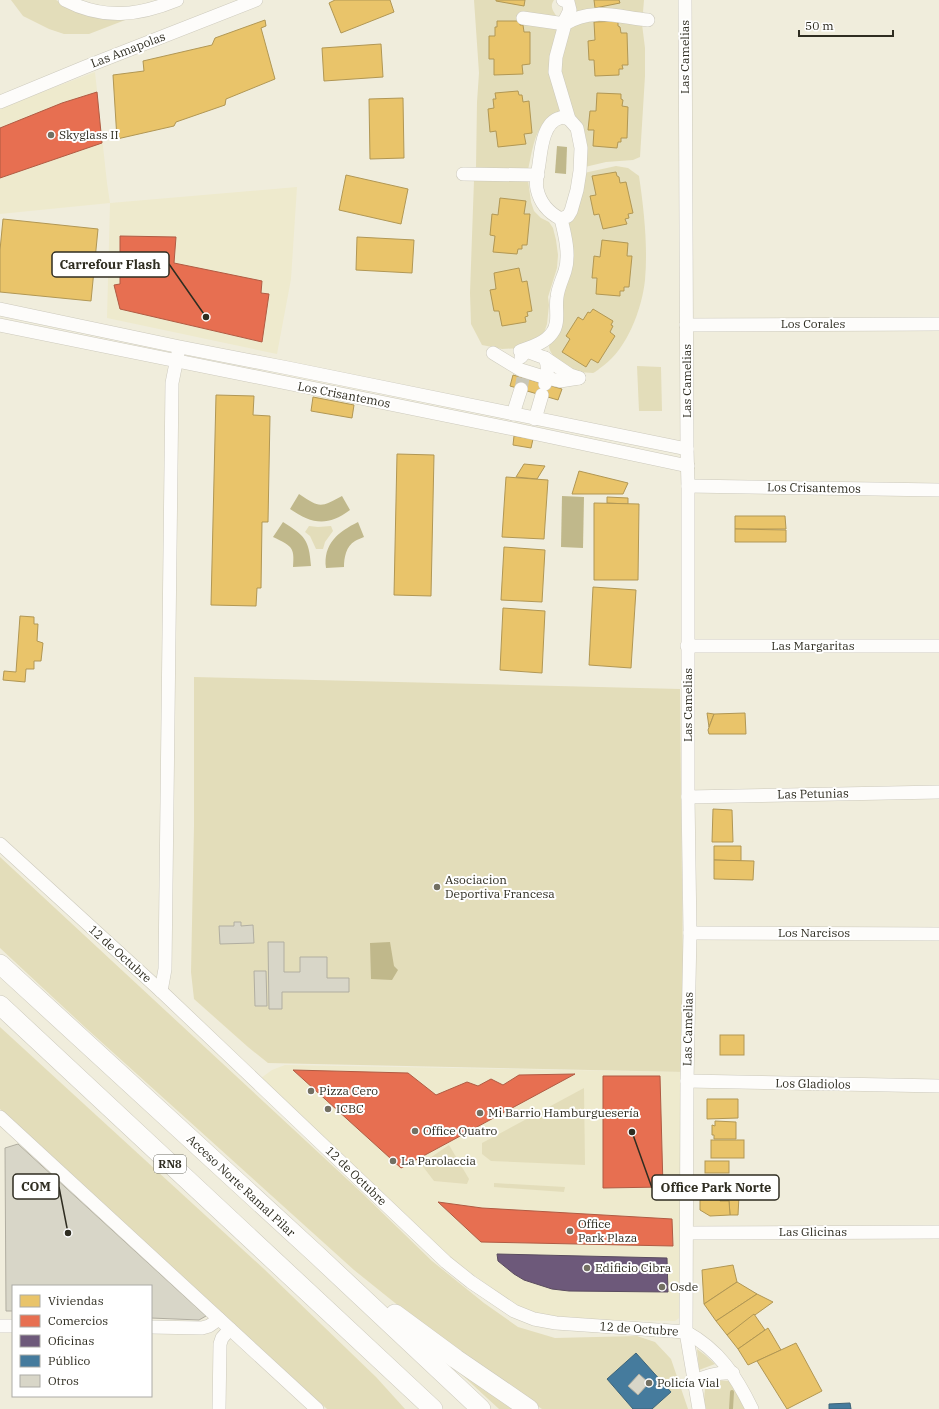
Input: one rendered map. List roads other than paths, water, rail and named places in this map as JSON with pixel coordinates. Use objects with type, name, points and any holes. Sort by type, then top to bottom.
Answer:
[{"type":"highway","name":"Acceso Norte Ramal Pilar","points":[[0,964],[317,1255],[481,1409]]},
{"type":"highway","name":"RN8","points":[[0,1005],[433,1409]]},
{"type":"highway","points":[[317,1255],[504,1394],[529,1409]]},
{"type":"highway","points":[[341,1322],[414,1409]]},
{"type":"street","points":[[65,0],[89,10],[118,14],[133,14],[146,11],[177,0]]},
{"type":"street","name":"Las Amapolas","points":[[0,102],[256,0]]},
{"type":"street","points":[[562,0],[557,3],[557,9],[565,22],[556,57],[555,72],[569,119],[578,128],[580,171],[577,190],[571,211],[568,216],[561,219],[554,216],[545,208],[537,188],[538,175],[541,150],[545,135],[551,124],[560,118],[569,119]]},
{"type":"street","name":"Las Camelias","points":[[685,0],[688,466],[687,646],[690,933],[687,1081],[686,1332],[699,1409]]},
{"type":"street","points":[[523,18],[565,22],[588,14],[601,14],[648,20]]},
{"type":"street","points":[[463,174],[538,175]]},
{"type":"street","points":[[523,351],[545,358],[570,375],[579,378],[560,381],[545,386],[522,379],[494,353],[523,351],[548,338],[553,332],[556,321],[556,299],[559,285],[565,270],[567,256],[566,237],[561,219]]},
{"type":"street","name":"Los Crisantemos","points":[[0,309],[180,347],[687,449]]},
{"type":"street","name":"Los Corales","points":[[686,325],[939,324]]},
{"type":"street","name":"Los Crisantemos","points":[[0,325],[436,413],[688,466]]},
{"type":"street","points":[[161,991],[165,969],[172,383],[180,347]]},
{"type":"street","points":[[523,351],[520,359],[524,416],[523,431]]},
{"type":"street","points":[[524,416],[545,386],[548,365],[545,358]]},
{"type":"street","points":[[436,413],[439,399]]},
{"type":"street","name":"Los Crisantemos","points":[[688,486],[939,490]]},
{"type":"street","name":"Las Margaritas","points":[[687,646],[939,646]]},
{"type":"street","name":"Las Petunias","points":[[688,797],[939,792]]},
{"type":"street","name":"12 de Octubre","points":[[0,844],[161,991],[446,1262],[471,1282],[514,1311],[534,1319],[556,1323],[686,1332],[698,1339],[733,1373],[752,1409]]},
{"type":"street","name":"Los Narcisos","points":[[690,933],[939,934]]},
{"type":"street","name":"Los Gladiolos","points":[[687,1081],[939,1086]]},
{"type":"street","points":[[1,1120],[317,1409]]},
{"type":"street","name":"Las Glicinas","points":[[687,1233],[939,1232]]},
{"type":"street","points":[[152,1327],[202,1328],[209,1326],[219,1319]]},
{"type":"street","points":[[0,1326],[12,1326]]},
{"type":"street","points":[[219,1409],[220,1344],[222,1338],[230,1329]]},
{"type":"street","points":[[694,1381],[723,1372],[733,1373]]},
{"type":"waterway","points":[[731,1409],[732,1392]]},
{"type":"tunnel","points":[[521,389],[523,378]]},
{"type":"place","name":"Skyglass II","points":[[51,135]]},
{"type":"place","name":"Carrefour Flash","points":[[206,317]]},
{"type":"place","name":"Asociacion Deportiva Francesa","points":[[437,887]]},
{"type":"place","name":"Pizza Cero","points":[[311,1091]]},
{"type":"place","name":"ICBC","points":[[328,1109]]},
{"type":"place","name":"Mi Barrio Hamburguesería","points":[[480,1113]]},
{"type":"place","name":"Office Quatro","points":[[415,1131]]},
{"type":"place","name":"Office Park Norte","points":[[632,1132]]},
{"type":"place","name":"La Parolaccia","points":[[393,1161]]},
{"type":"place","name":"Office Park Plaza","points":[[570,1231]]},
{"type":"place","name":"COM","points":[[68,1233]]},
{"type":"place","name":"Edificio Cibra","points":[[587,1268]]},
{"type":"place","name":"Osde","points":[[662,1287]]},
{"type":"place","name":"Policía Vial","points":[[649,1383]]}]
